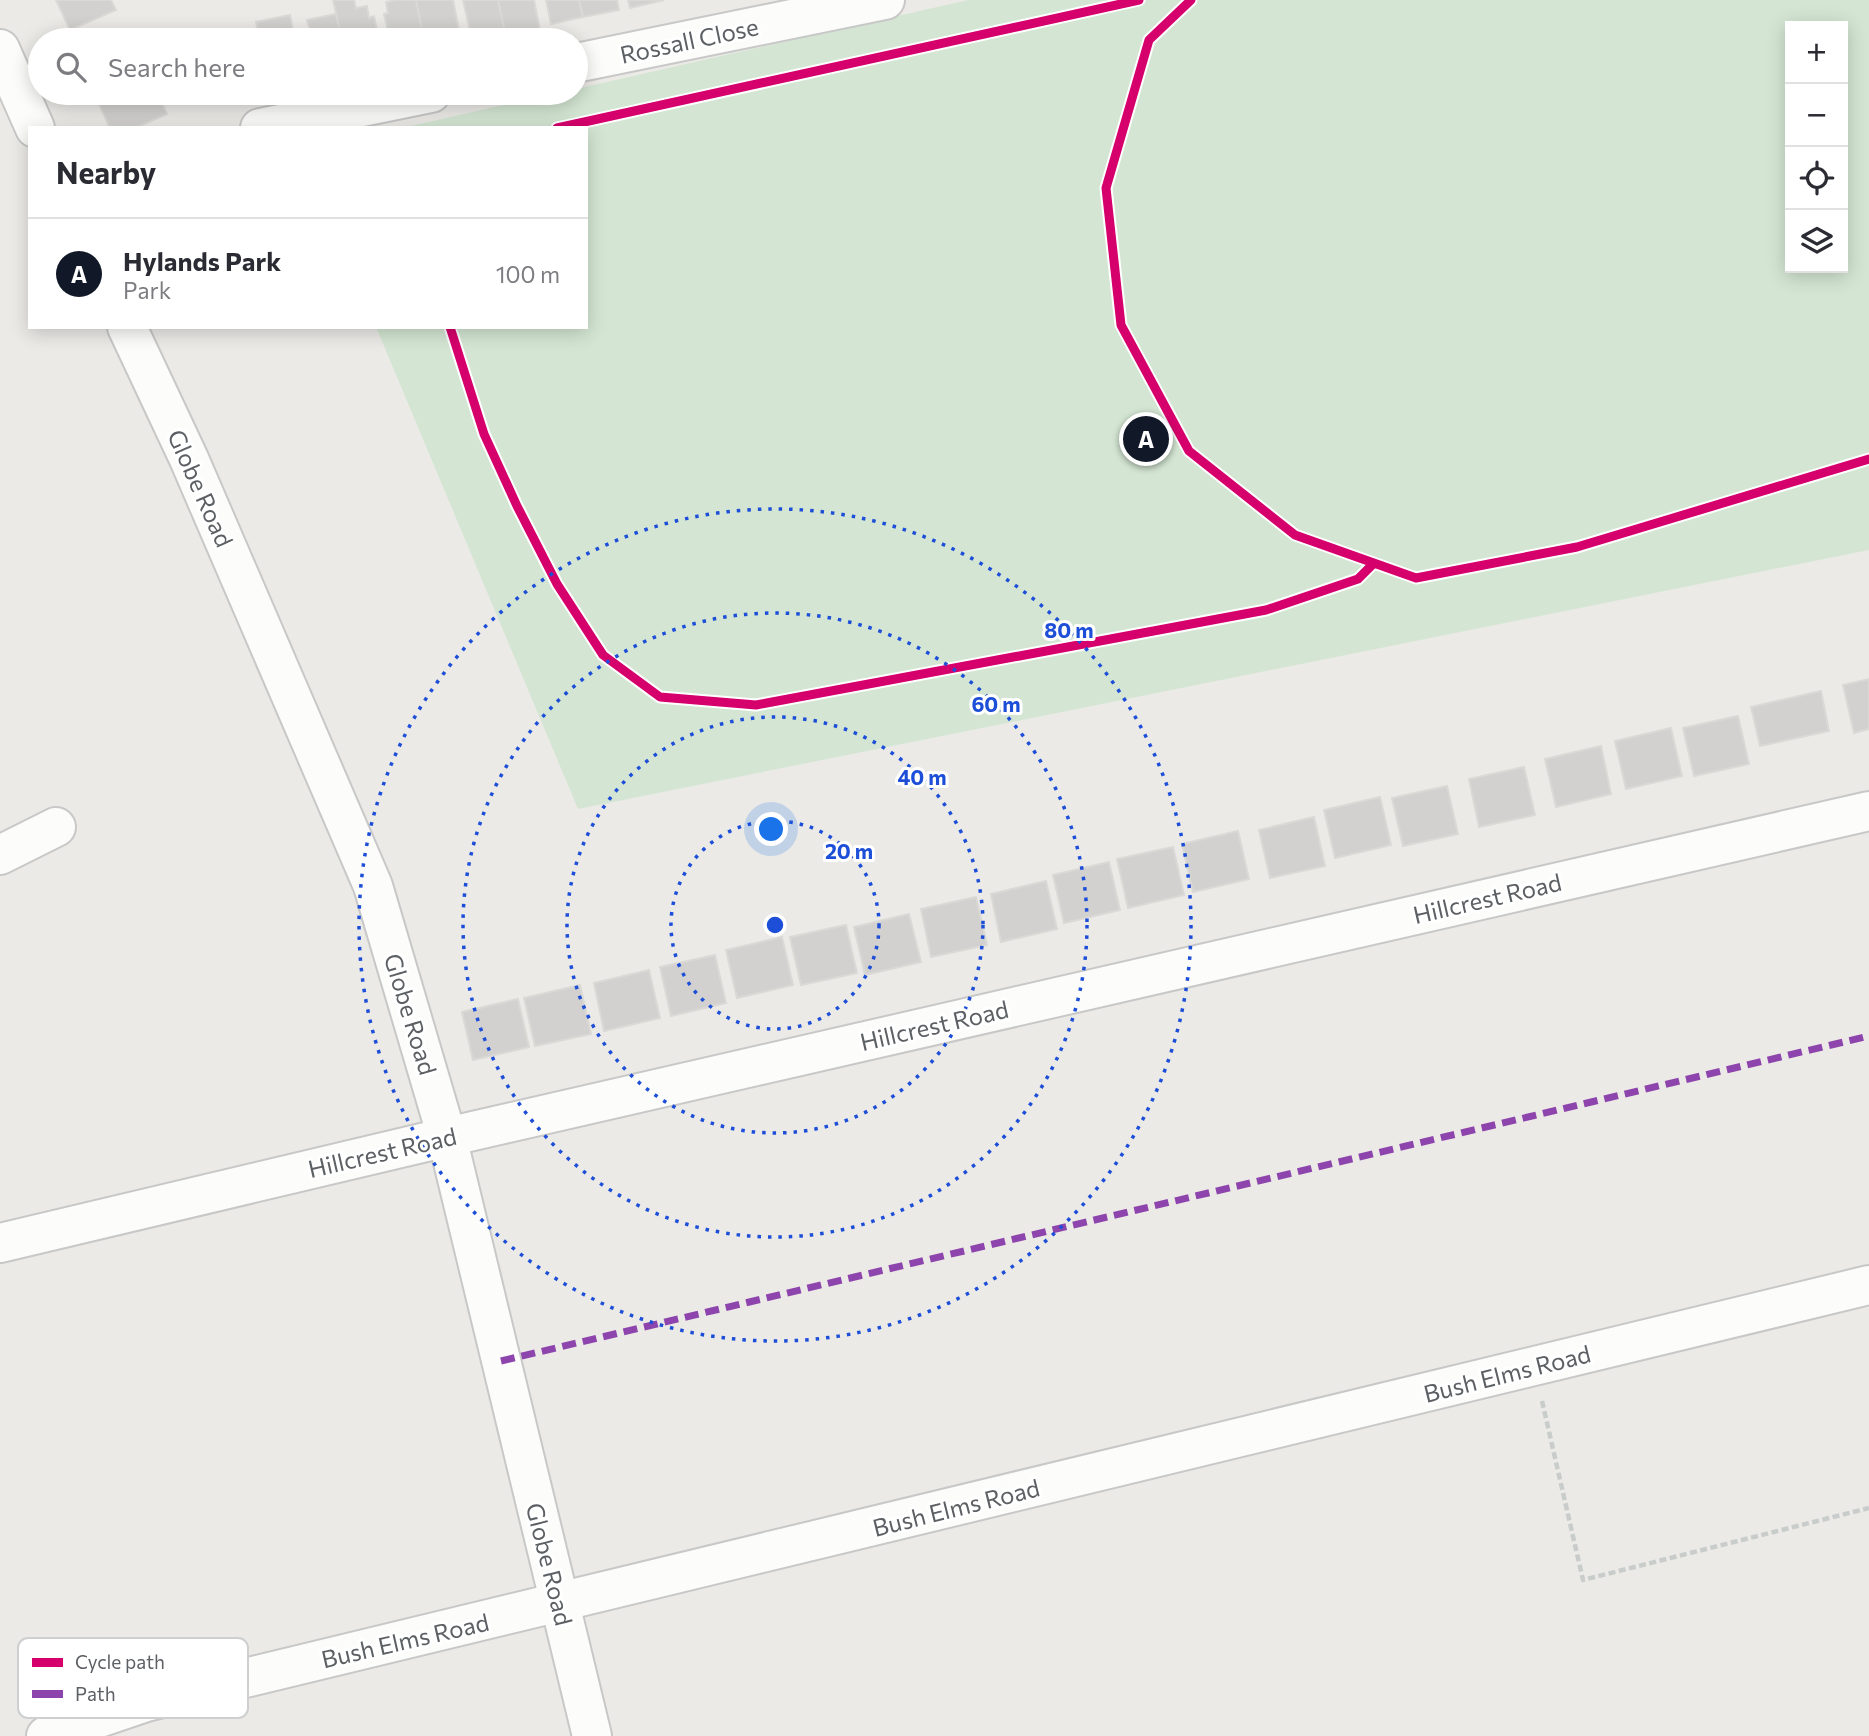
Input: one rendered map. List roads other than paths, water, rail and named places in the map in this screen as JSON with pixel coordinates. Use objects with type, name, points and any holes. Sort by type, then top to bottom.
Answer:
[{"type":"street","name":"Rossall Close","points":[[588,61],[885,0]]},
{"type":"street","points":[[1,55],[34,126]]},
{"type":"street","points":[[270,126],[372,105]]},
{"type":"street","name":"Globe Road","points":[[128,329],[189,459],[373,886],[447,1137],[592,1736]]},
{"type":"street","name":"Hillcrest Road","points":[[0,1243],[447,1137],[1869,811]]},
{"type":"street","points":[[0,855],[56,827]]},
{"type":"street","name":"Bush Elms Road","points":[[248,1679],[1869,1285]]},
{"type":"street","name":"Bush Elms Road","points":[[46,1736],[101,1718]]},
{"type":"place","name":"Hylands Park","points":[[1146,439]]}]
